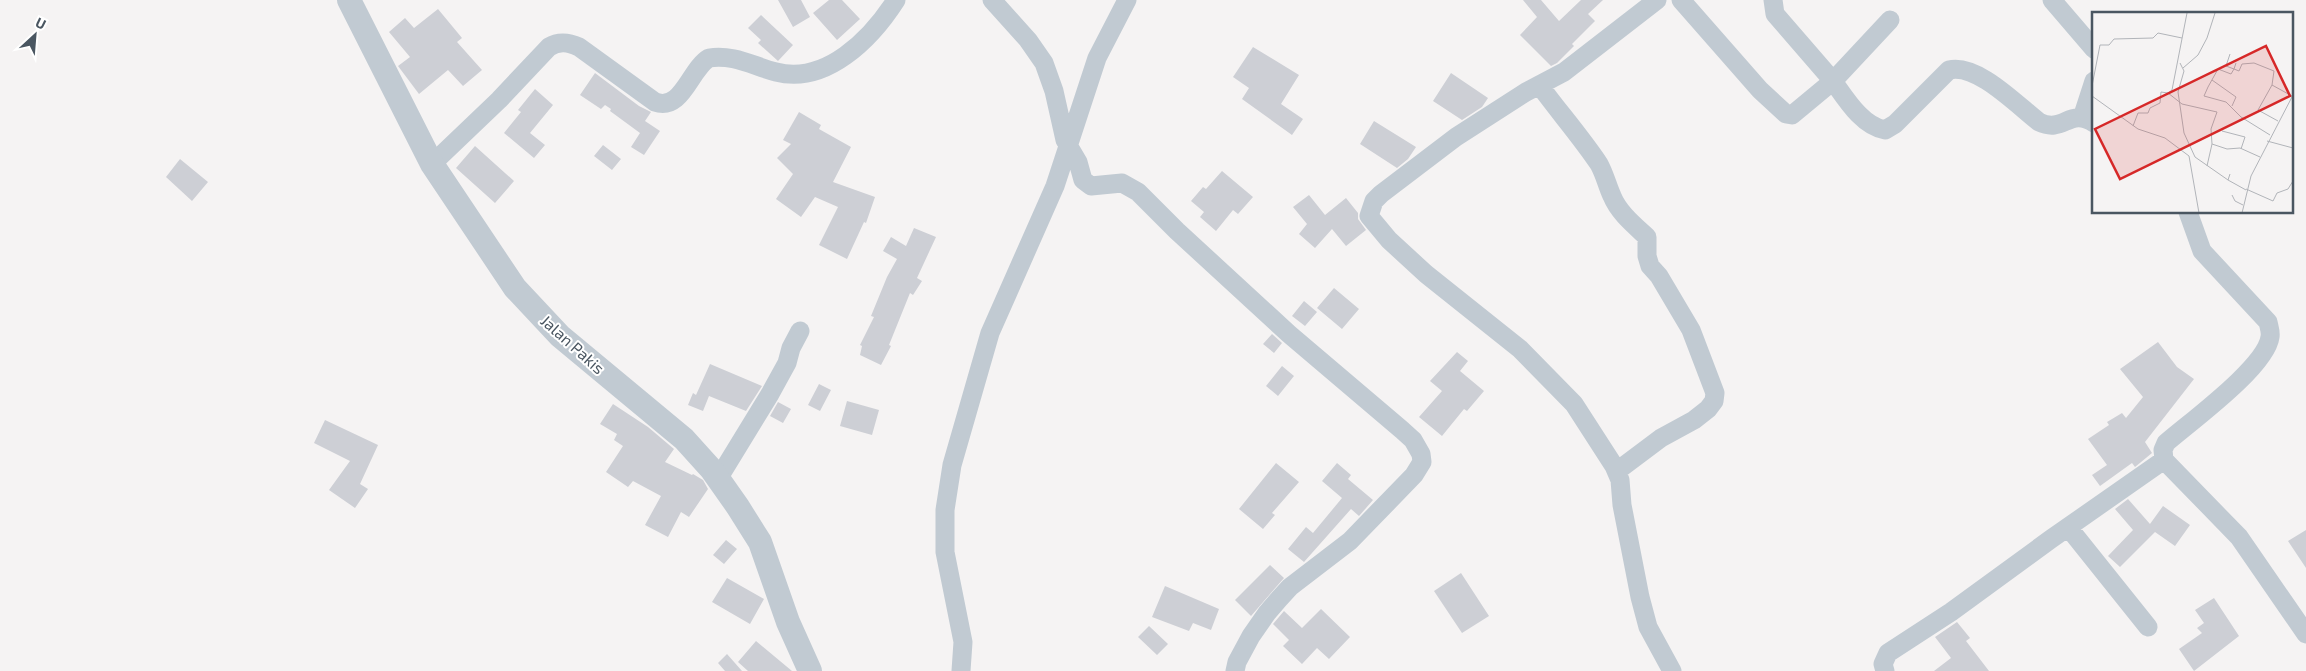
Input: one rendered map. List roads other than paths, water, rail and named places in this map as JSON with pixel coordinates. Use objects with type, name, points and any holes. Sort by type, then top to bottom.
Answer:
[{"type":"street","name":"Jalan Pakis","points":[[349,0],[432,164],[515,288],[560,336],[684,439],[718,479],[760,542],[788,622],[810,671]]},
{"type":"street","points":[[432,164],[499,100],[549,47],[556,43],[564,42],[579,47],[655,102],[666,104],[678,98],[698,66],[709,58],[734,58],[774,71],[799,75],[837,61],[850,53],[886,15],[896,0]]},
{"type":"street","points":[[992,0],[1028,40],[1044,63],[1054,91],[1068,145],[1078,162],[1080,176],[1086,184],[1095,186],[1122,183],[1138,192],[1177,231],[1289,334],[1413,440],[1421,454],[1422,462],[1405,486],[1350,541],[1290,586],[1266,613],[1237,662],[1235,671]]},
{"type":"street","points":[[961,671],[963,642],[945,552],[945,510],[952,465],[990,333],[1051,195],[1097,58],[1127,0]]},
{"type":"street","points":[[1657,0],[1564,72],[1526,92],[1449,142],[1381,194],[1374,201],[1369,216],[1389,240],[1426,274],[1496,328],[1548,376],[1574,404],[1617,471],[1620,480],[1622,505],[1648,627],[1672,671]]},
{"type":"street","points":[[1681,0],[1760,90],[1786,114],[1792,115],[1833,81],[1890,20]]},
{"type":"street","points":[[1773,0],[1775,14],[1833,81],[1845,98],[1868,124],[1885,130],[1895,124],[1948,70],[1957,68],[1976,73],[2039,122],[2052,127],[2067,120],[2088,120],[2092,94]]},
{"type":"street","points":[[2052,0],[2092,46]]},
{"type":"street","points":[[1540,86],[1598,164],[1608,182],[1612,196],[1631,224],[1647,237],[1647,256],[1650,266],[1659,276],[1691,330],[1715,393],[1714,401],[1708,409],[1694,420],[1661,438],[1617,471]]},
{"type":"street","points":[[2189,214],[2202,251],[2268,322],[2270,338],[2267,347],[2236,384],[2166,443],[2163,450],[2164,460],[2239,537],[2306,634]]},
{"type":"street","points":[[718,479],[783,371],[800,331]]},
{"type":"street","points":[[1885,671],[1883,664],[1888,653],[1950,612],[2164,460]]},
{"type":"street","points":[[2068,527],[2148,627]]}]
